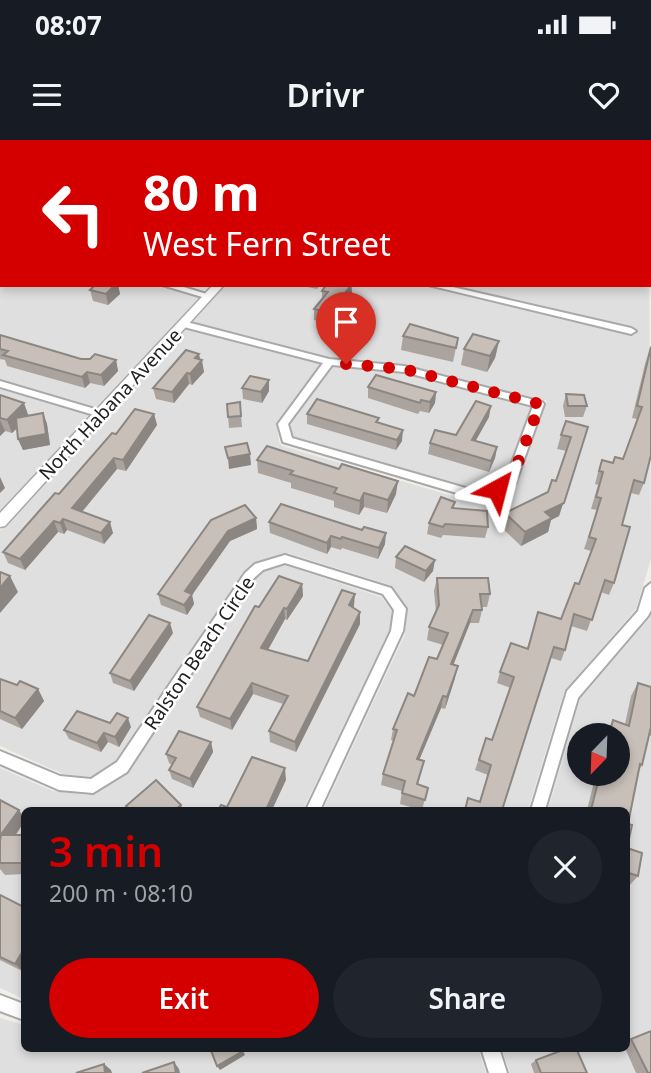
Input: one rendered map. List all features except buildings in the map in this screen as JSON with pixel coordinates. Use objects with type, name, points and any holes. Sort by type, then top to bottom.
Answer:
[{"type":"street","points":[[174,287],[209,296]]},
{"type":"street","name":"North Habana Avenue","points":[[0,522],[217,287]]},
{"type":"street","points":[[441,287],[631,331]]},
{"type":"street","points":[[183,324],[329,362],[404,369],[540,404],[511,481],[484,497],[287,440],[283,424],[329,362]]},
{"type":"street","points":[[0,384],[101,414]]},
{"type":"street","name":"Ralston Beach Circle","points":[[0,757],[59,783],[93,786],[122,767],[249,576],[259,567],[285,559],[387,592],[400,609],[397,631],[314,807]]},
{"type":"street","points":[[539,807],[572,695],[644,613],[651,587]]},
{"type":"street","points":[[0,1003],[21,1011]]},
{"type":"street","points":[[491,1052],[498,1073]]},
{"type":"shaded area","points":[[0,287],[159,287],[202,298],[100,408],[0,379]]},
{"type":"shaded area","points":[[223,287],[426,287],[635,335],[637,329],[456,287],[649,287],[651,559],[636,609],[564,692],[529,807],[324,807],[405,634],[407,609],[390,585],[288,553],[258,561],[243,573],[116,762],[92,777],[63,774],[0,746],[0,531],[185,329],[321,364],[277,422],[279,442],[282,446],[483,505],[517,483],[547,401],[406,365],[331,358],[191,322]]},
{"type":"shaded area","points":[[332,367],[402,373],[532,406],[505,478],[482,491],[293,436],[290,424]]},
{"type":"shaded area","points":[[0,389],[92,416],[0,514]]},
{"type":"shaded area","points":[[284,565],[381,597],[392,611],[390,629],[304,807],[21,807],[21,998],[0,988],[0,768],[53,791],[89,795],[125,774],[255,579],[263,572]]},
{"type":"shaded area","points":[[651,616],[651,1073],[510,1073],[502,1052],[630,1052],[630,807],[549,807],[567,744],[567,786],[630,786],[630,723],[573,723],[580,699]]},
{"type":"shaded area","points":[[0,1018],[21,1024],[21,1052],[479,1052],[486,1073],[0,1073]]},
{"type":"route","points":[[346,364],[404,369],[540,404],[511,481],[497,489]]}]
